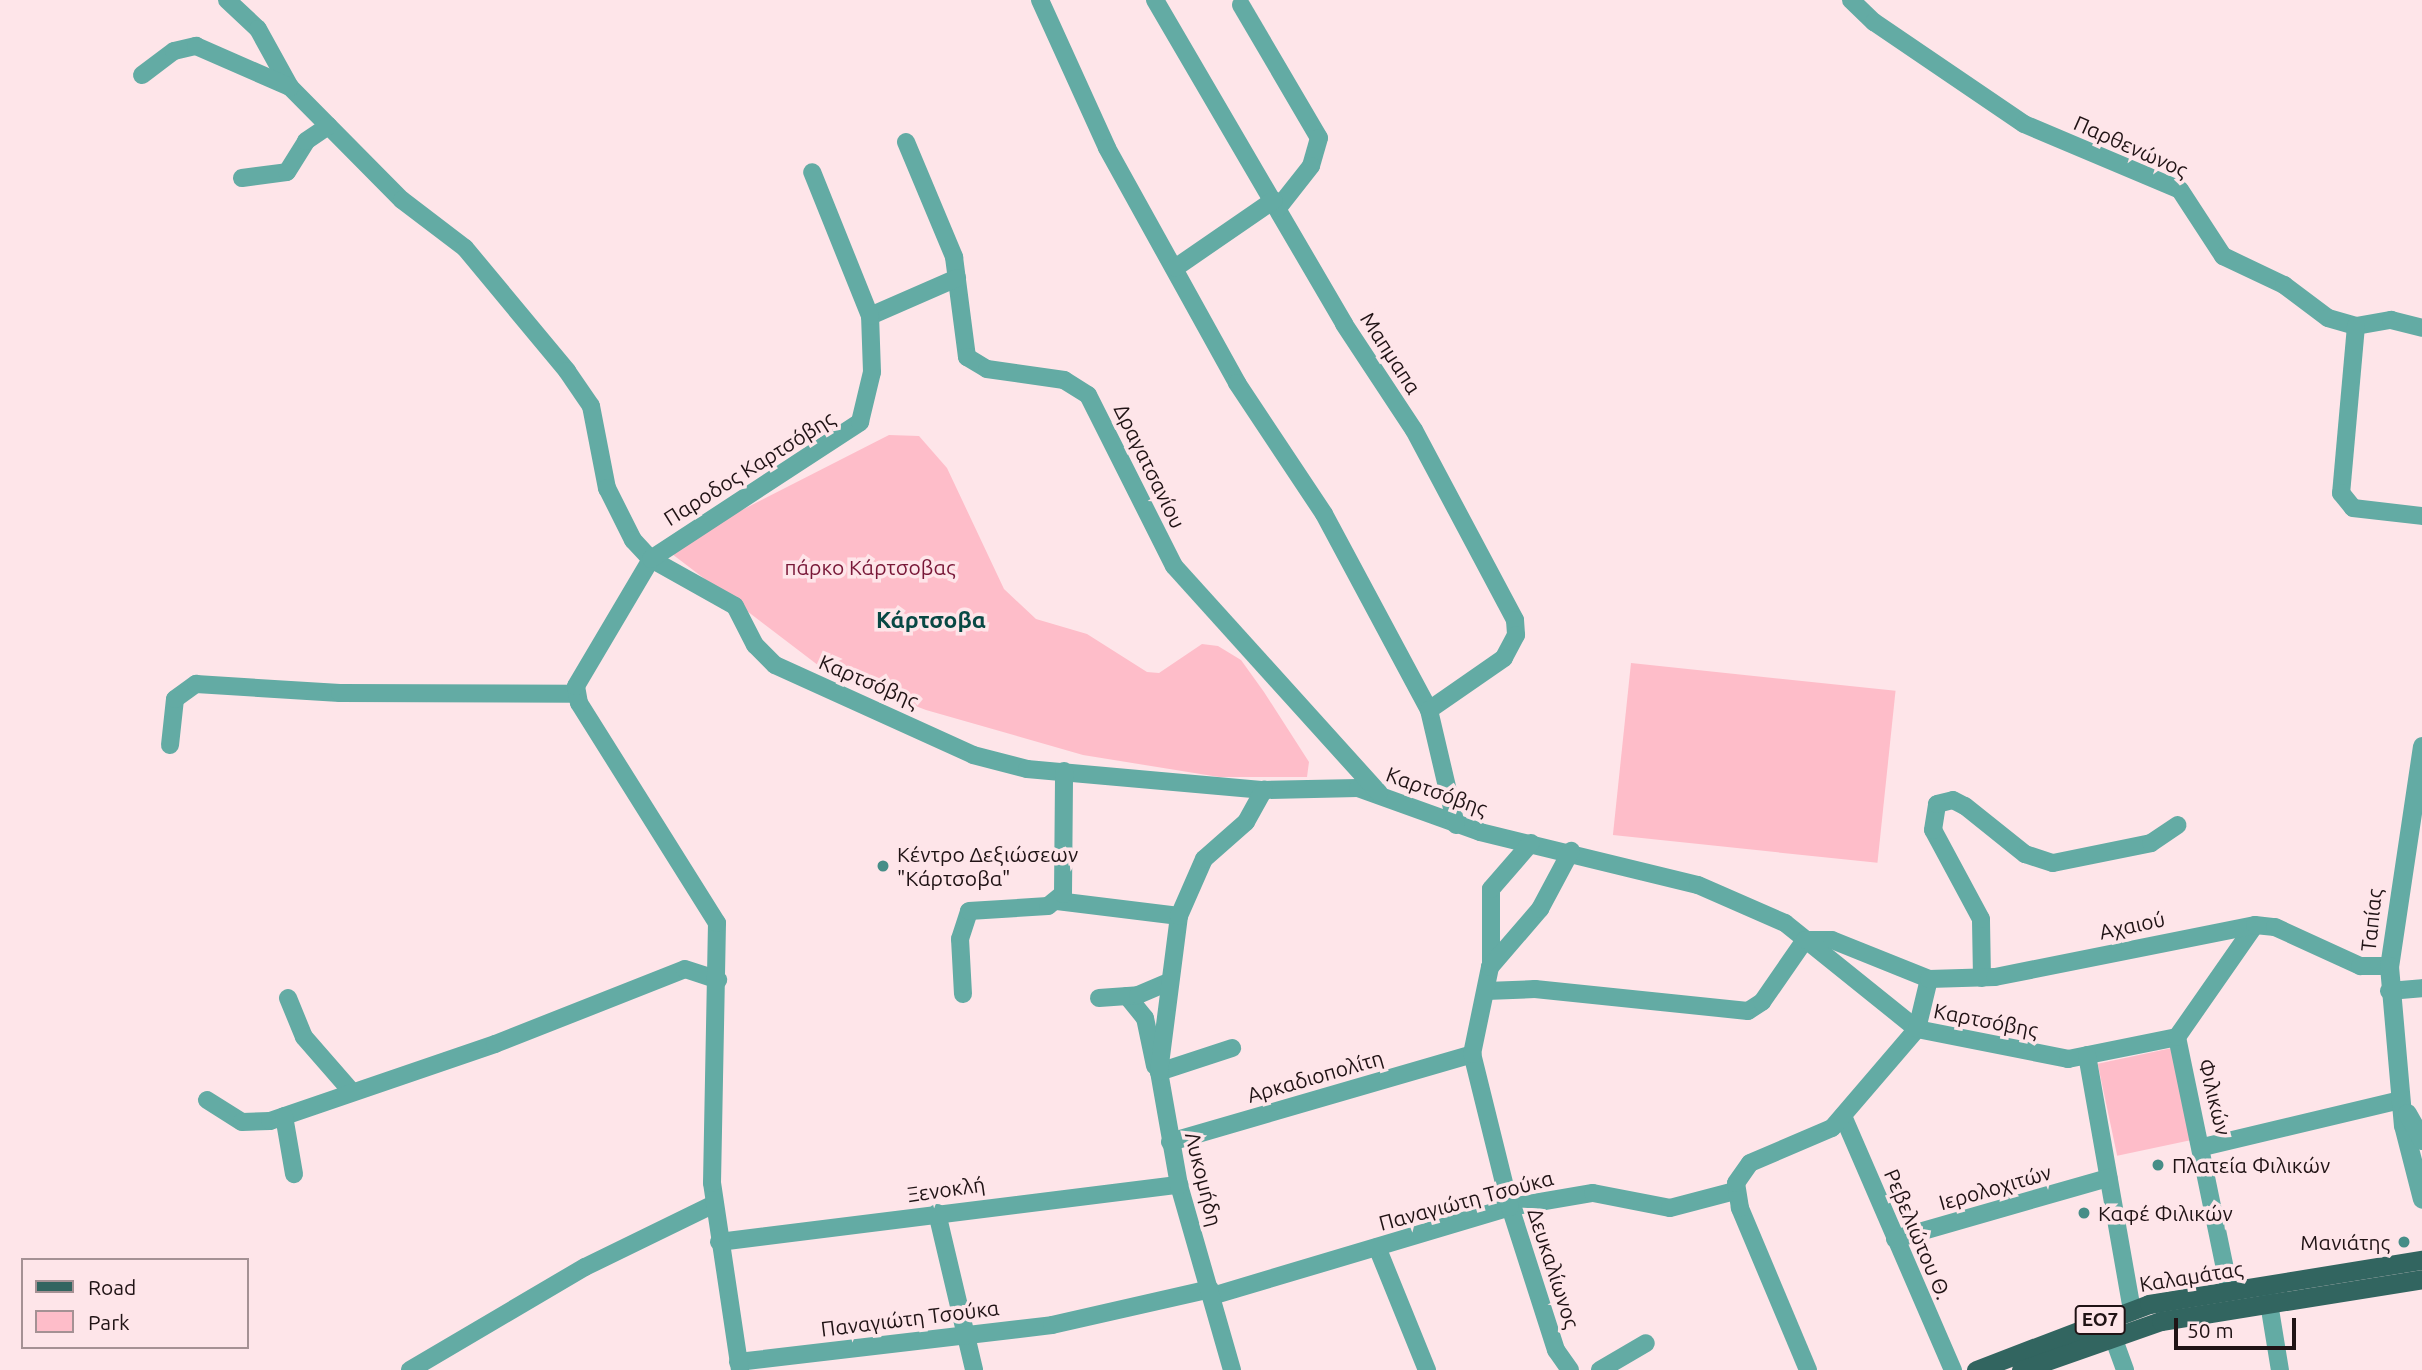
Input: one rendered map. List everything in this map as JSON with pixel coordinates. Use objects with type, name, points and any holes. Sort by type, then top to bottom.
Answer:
[{"type":"main road","name":"Καλαμάτας","points":[[2021,1370],[2112,1334],[2422,1260]]},
{"type":"main road","name":"Καλαμάτας","points":[[1976,1370],[2132,1309],[2230,1292],[2268,1296],[2422,1279]]},
{"type":"street","points":[[227,0],[258,29],[290,88],[402,200],[465,248],[568,371],[591,406],[615,507],[651,559],[579,678],[576,694],[714,911],[718,980],[714,1205],[739,1366]]},
{"type":"street","points":[[1040,0],[1107,148],[1237,383],[1325,514],[1429,710],[1456,825]]},
{"type":"street","name":"Μαπμαπα","points":[[1155,0],[1414,430],[1515,620],[1517,635],[1504,658],[1429,710]]},
{"type":"street","name":"Παρθενώνος","points":[[1851,0],[1874,22],[2024,124],[2180,190],[2223,256],[2284,285],[2328,318],[2356,326],[2402,321],[2422,328]]},
{"type":"street","points":[[1175,268],[1276,204],[1311,166],[1319,138],[1241,5]]},
{"type":"street","points":[[142,75],[174,51],[196,46],[290,88]]},
{"type":"street","points":[[242,178],[286,172],[306,141],[328,126]]},
{"type":"street","name":"Δραγατσανίου","points":[[906,142],[942,220],[957,278],[967,356],[987,369],[1064,380],[1088,395],[1174,566],[1379,793]]},
{"type":"street","name":"Παροδος Καρτσόβης","points":[[651,559],[852,431],[872,372],[870,316],[812,172]]},
{"type":"street","points":[[870,316],[957,278]]},
{"type":"street","points":[[2356,326],[2341,493],[2353,508],[2422,516]]},
{"type":"street","name":"Καρτσόβης","points":[[651,559],[735,606],[755,645],[790,673],[973,755],[1064,771],[1264,790],[1379,793],[1456,825],[1572,851],[1698,885],[1777,919],[1917,1029],[2068,1059],[2177,1037]]},
{"type":"street","points":[[170,745],[175,699],[196,684],[341,693],[576,694]]},
{"type":"street","name":"Ταπίας","points":[[2422,746],[2420,776],[2389,966],[2400,1100],[2422,1199]]},
{"type":"street","points":[[1057,901],[1065,880],[1064,771]]},
{"type":"street","points":[[1159,1072],[1166,983],[1179,916],[1204,859],[1246,822],[1264,790]]},
{"type":"street","points":[[1982,978],[1981,919],[1933,830],[1937,804],[1953,800],[1965,806],[2025,854],[2053,863],[2151,843],[2178,825]]},
{"type":"street","points":[[1472,1054],[1490,967],[1488,898],[1531,843]]},
{"type":"street","points":[[1490,967],[1540,908],[1572,851]]},
{"type":"street","points":[[963,994],[960,939],[969,911],[1057,901],[1118,914],[1179,916]]},
{"type":"street","points":[[2177,1037],[2255,925]]},
{"type":"street","name":"Αχαιού","points":[[1929,979],[1982,978],[2255,925],[2275,927],[2360,966],[2389,966]]},
{"type":"street","points":[[1486,991],[1535,989],[1748,1011],[1762,1002],[1805,940],[1832,940],[1929,979],[1917,1029],[1843,1116],[1832,1128],[1749,1163],[1735,1191],[1808,1370]]},
{"type":"street","points":[[207,1100],[242,1122],[284,1116],[685,969],[718,980]]},
{"type":"street","points":[[1099,998],[1127,996],[1166,983]]},
{"type":"street","points":[[2389,991],[2422,988]]},
{"type":"street","points":[[1127,996],[1145,1018],[1159,1072]]},
{"type":"street","points":[[288,998],[304,1037],[352,1092]]},
{"type":"street","name":"Φιλικών","points":[[2177,1037],[2203,1147],[2230,1292]]},
{"type":"street","points":[[1159,1072],[1232,1048]]},
{"type":"street","name":"Αρκαδιοπολίτη","points":[[1170,1142],[1472,1054]]},
{"type":"street","name":"Δευκαλίωνος","points":[[1472,1054],[1510,1208],[1556,1350],[1570,1370]]},
{"type":"street","points":[[2087,1055],[2132,1309]]},
{"type":"street","name":"Λυκομήδη","points":[[1159,1072],[1179,1185],[1231,1370]]},
{"type":"street","points":[[2203,1147],[2400,1100]]},
{"type":"street","name":"Ταπίας","points":[[2400,1100],[2422,1140]]},
{"type":"street","points":[[284,1116],[294,1174]]},
{"type":"street","name":"Ρεβελιώτου Θ.","points":[[1843,1116],[1953,1370]]},
{"type":"street","name":"Ιερολοχιτών","points":[[1895,1239],[2108,1178]]},
{"type":"street","name":"Ξενοκλή","points":[[719,1242],[1179,1185]]},
{"type":"street","name":"Παναγιώτη Τσούκα","points":[[739,1366],[1052,1325],[1211,1293],[1510,1208],[1593,1193],[1670,1208],[1735,1191]]},
{"type":"street","points":[[410,1370],[585,1267],[714,1205]]},
{"type":"street","points":[[937,1213],[968,1334],[974,1370]]},
{"type":"street","points":[[1377,1247],[1427,1370]]},
{"type":"street","points":[[2268,1296],[2280,1370]]},
{"type":"street","points":[[2112,1334],[2125,1370]]},
{"type":"street","points":[[1600,1370],[1646,1343]]},
{"type":"green space","name":"πάρκο Κάρτσοβας","points":[[889,435],[919,436],[947,468],[1004,589],[1036,619],[1087,634],[1147,672],[1159,673],[1202,644],[1218,646],[1241,660],[1264,692],[1309,762],[1307,777],[1219,777],[1083,755],[926,710],[827,672],[672,554],[687,538]]},
{"type":"green space","points":[[1631,663],[1896,691],[1877,863],[1613,835]]},
{"type":"green space","points":[[2172,1048],[2192,1140],[2117,1156],[2098,1064]]},
{"type":"place","name":"Κέντρο Δεξιώσεων \"Κάρτσοβα\"","points":[[883,866]]},
{"type":"place","name":"Πλατεία Φιλικών","points":[[2158,1165]]},
{"type":"place","name":"Καφέ Φιλικών","points":[[2084,1213]]},
{"type":"place","name":"Μανιάτης","points":[[2404,1242]]},
{"type":"district","name":"Κάρτσοβα","points":[[931,620]]}]
